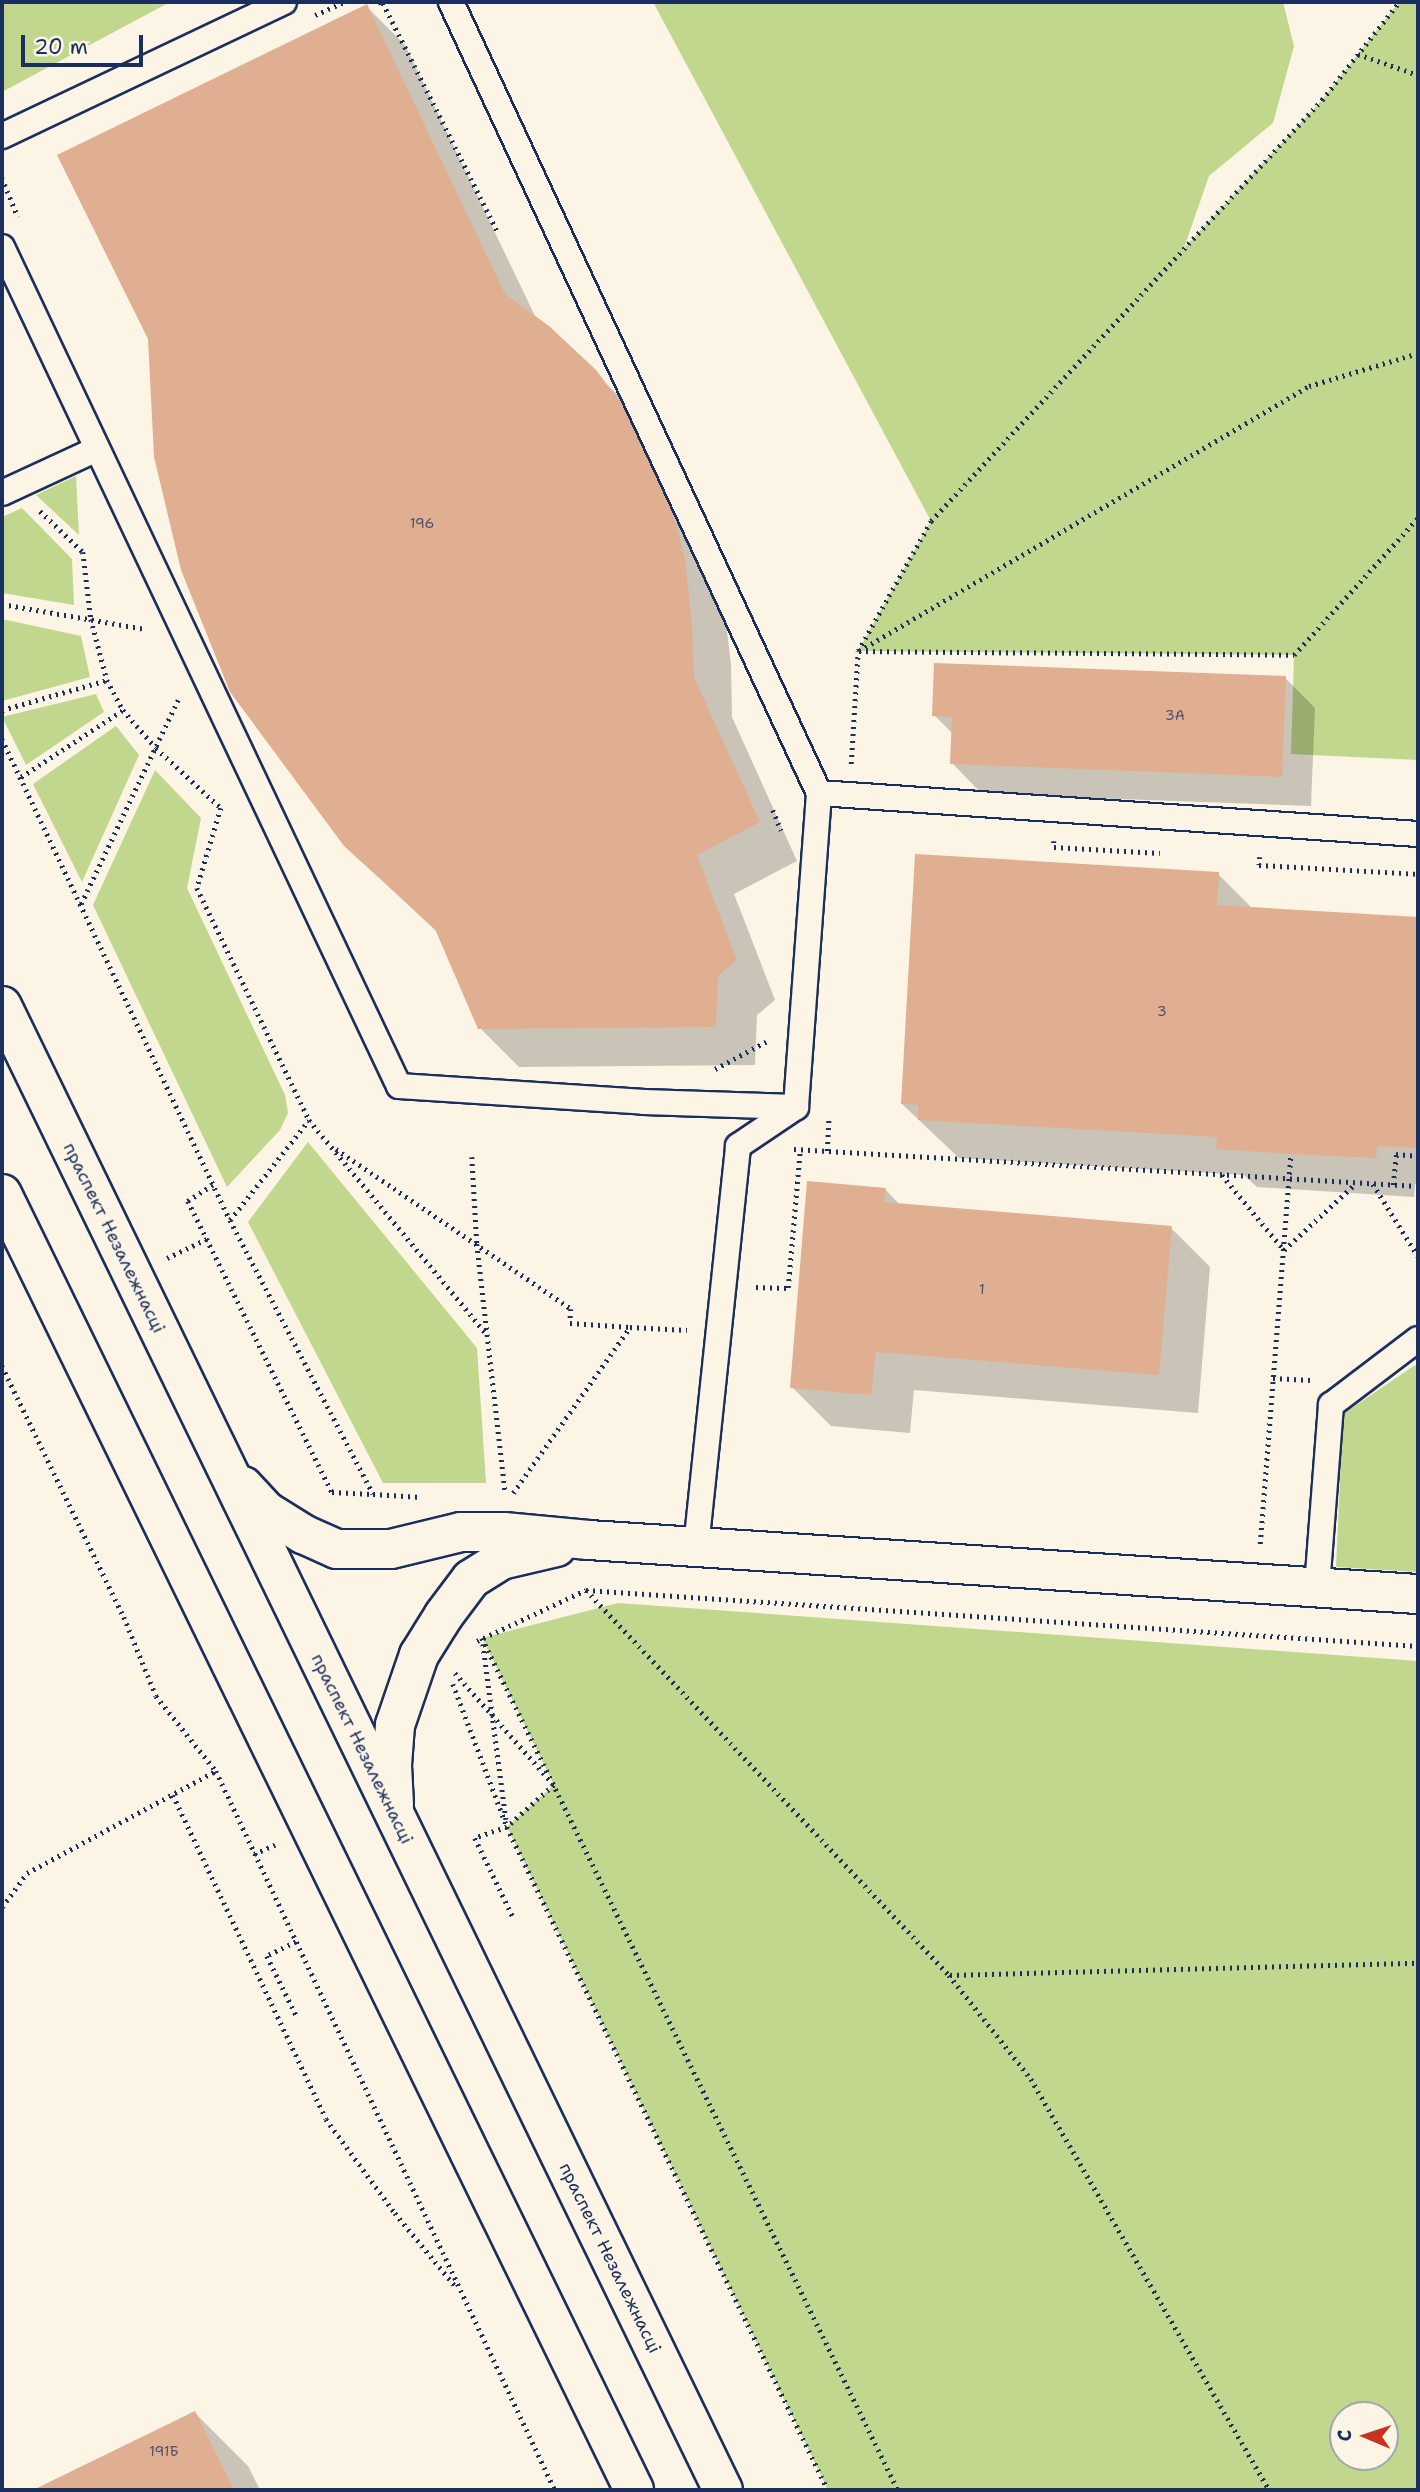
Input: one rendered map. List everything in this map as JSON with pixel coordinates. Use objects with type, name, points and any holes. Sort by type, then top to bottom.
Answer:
[{"type":"main road","name":"праспект Незалежнасці","points":[[2,1006],[723,2490]]},
{"type":"main road","points":[[2,1194],[635,2490]]},
{"type":"main road","points":[[225,1466],[266,1511],[303,1534],[337,1549],[391,1549],[461,1532],[504,1532],[589,1540],[1418,1594]]},
{"type":"main road","points":[[395,1818],[392,1765],[395,1724],[419,1655],[444,1615],[471,1579],[501,1560],[589,1540]]},
{"type":"lane","points":[[2,136],[284,2]]},
{"type":"lane","points":[[451,2],[819,793],[796,1107]]},
{"type":"lane","points":[[2,247],[95,450],[399,1086],[796,1107]]},
{"type":"lane","points":[[2,493],[95,450]]},
{"type":"lane","points":[[819,793],[1418,834]]},
{"type":"lane","points":[[696,1547],[738,1146],[796,1107]]},
{"type":"lane","points":[[1317,1587],[1331,1405],[1418,1339]]},
{"type":"path","points":[[379,2],[383,3],[499,235]]},
{"type":"path","points":[[849,795],[858,651],[931,521],[1322,100],[1399,2]]},
{"type":"path","points":[[1358,54],[1418,75]]},
{"type":"path","points":[[858,651],[1309,386],[1418,353]]},
{"type":"path","points":[[36,506],[83,552],[91,620],[107,680],[123,710],[156,748],[221,808],[197,888],[309,1120],[487,1333]]},
{"type":"path","points":[[858,651],[1294,655],[1418,518]]},
{"type":"path","points":[[2,604],[184,635]]},
{"type":"path","points":[[81,905],[197,661]]},
{"type":"path","points":[[2,710],[107,680]]},
{"type":"path","points":[[20,777],[123,710]]},
{"type":"path","points":[[2,739],[230,1220],[373,1494]]},
{"type":"path","points":[[773,810],[782,834]]},
{"type":"path","points":[[712,1071],[769,1040],[771,1026]]},
{"type":"path","points":[[830,1110],[827,1151],[1418,1186]]},
{"type":"path","points":[[230,1220],[309,1120]]},
{"type":"path","points":[[329,1144],[571,1309],[570,1323],[719,1331]]},
{"type":"path","points":[[723,1285],[788,1288],[800,1150]]},
{"type":"path","points":[[1256,1583],[1291,1154]]},
{"type":"path","points":[[1393,1185],[1396,1154],[1418,1156]]},
{"type":"path","points":[[472,1157],[477,1244],[506,1503],[630,1327]]},
{"type":"path","points":[[1222,1175],[1284,1250]]},
{"type":"path","points":[[1284,1250],[1356,1183]]},
{"type":"path","points":[[1373,1184],[1418,1256]]},
{"type":"path","points":[[213,1185],[188,1201],[332,1492],[426,1498]]},
{"type":"path","points":[[2,1366],[124,1617],[156,1696],[216,1771],[555,2490]]},
{"type":"path","points":[[586,1590],[949,1975],[1031,2079],[1269,2490]]},
{"type":"path","points":[[472,1644],[586,1590],[1418,1646]]},
{"type":"path","points":[[482,1638],[507,1827]]},
{"type":"path","points":[[482,1638],[898,2490]]},
{"type":"path","points":[[513,1917],[475,1838],[507,1827],[554,1785],[450,1671],[507,1827],[828,2490]]},
{"type":"path","points":[[2,1907],[27,1873],[216,1771]]},
{"type":"path","points":[[173,1795],[326,2119],[395,2213],[461,2293]]},
{"type":"path","points":[[296,1942],[267,1956],[297,2017]]},
{"type":"path","points":[[949,1975],[1418,1963]]},
{"type":"green space","points":[[2,2],[170,2],[2,92]]},
{"type":"green space","points":[[653,2],[1283,2],[1294,46],[1273,123],[1209,176],[1184,248],[1322,100],[1399,2],[1418,2],[1418,760],[1291,754],[1294,655],[858,651],[931,521]]},
{"type":"green space","points":[[76,476],[79,535],[36,495]]},
{"type":"green space","points":[[22,508],[72,559],[74,605],[2,593],[2,517]]},
{"type":"green space","points":[[2,619],[81,636],[90,677],[2,701]]},
{"type":"green space","points":[[96,694],[104,712],[26,765],[2,717]]},
{"type":"green space","points":[[116,726],[139,755],[82,882],[33,784]]},
{"type":"green space","points":[[155,770],[201,818],[187,888],[285,1095],[288,1113],[280,1130],[227,1187],[93,905]]},
{"type":"green space","points":[[308,1142],[477,1348],[486,1483],[383,1483],[248,1222]]},
{"type":"green space","points":[[1415,1365],[1418,1370],[1418,1572],[1336,1567],[1343,1414]]},
{"type":"green space","points":[[618,1603],[1418,1661],[1418,2490],[828,2490],[507,1827],[554,1785],[482,1638]]},
{"type":"building","points":[[367,4],[505,294],[549,326],[596,370],[637,424],[666,487],[685,559],[694,677],[760,822],[697,855],[737,960],[718,976],[716,1027],[478,1029],[435,929],[344,846],[230,692],[181,570],[154,457],[148,339],[57,155]]},
{"type":"building","points":[[934,663],[1286,676],[1282,777],[950,764],[952,717],[932,716]]},
{"type":"building","points":[[915,854],[1219,872],[1217,905],[1418,917],[1418,1148],[1377,1146],[1376,1158],[1291,1154],[1216,1149],[1217,1137],[918,1120],[918,1105],[901,1104]]},
{"type":"building","points":[[807,1181],[886,1188],[884,1202],[1172,1226],[1159,1375],[876,1352],[871,1395],[790,1388]]},
{"type":"building","points":[[195,2411],[234,2490],[33,2490]]}]
